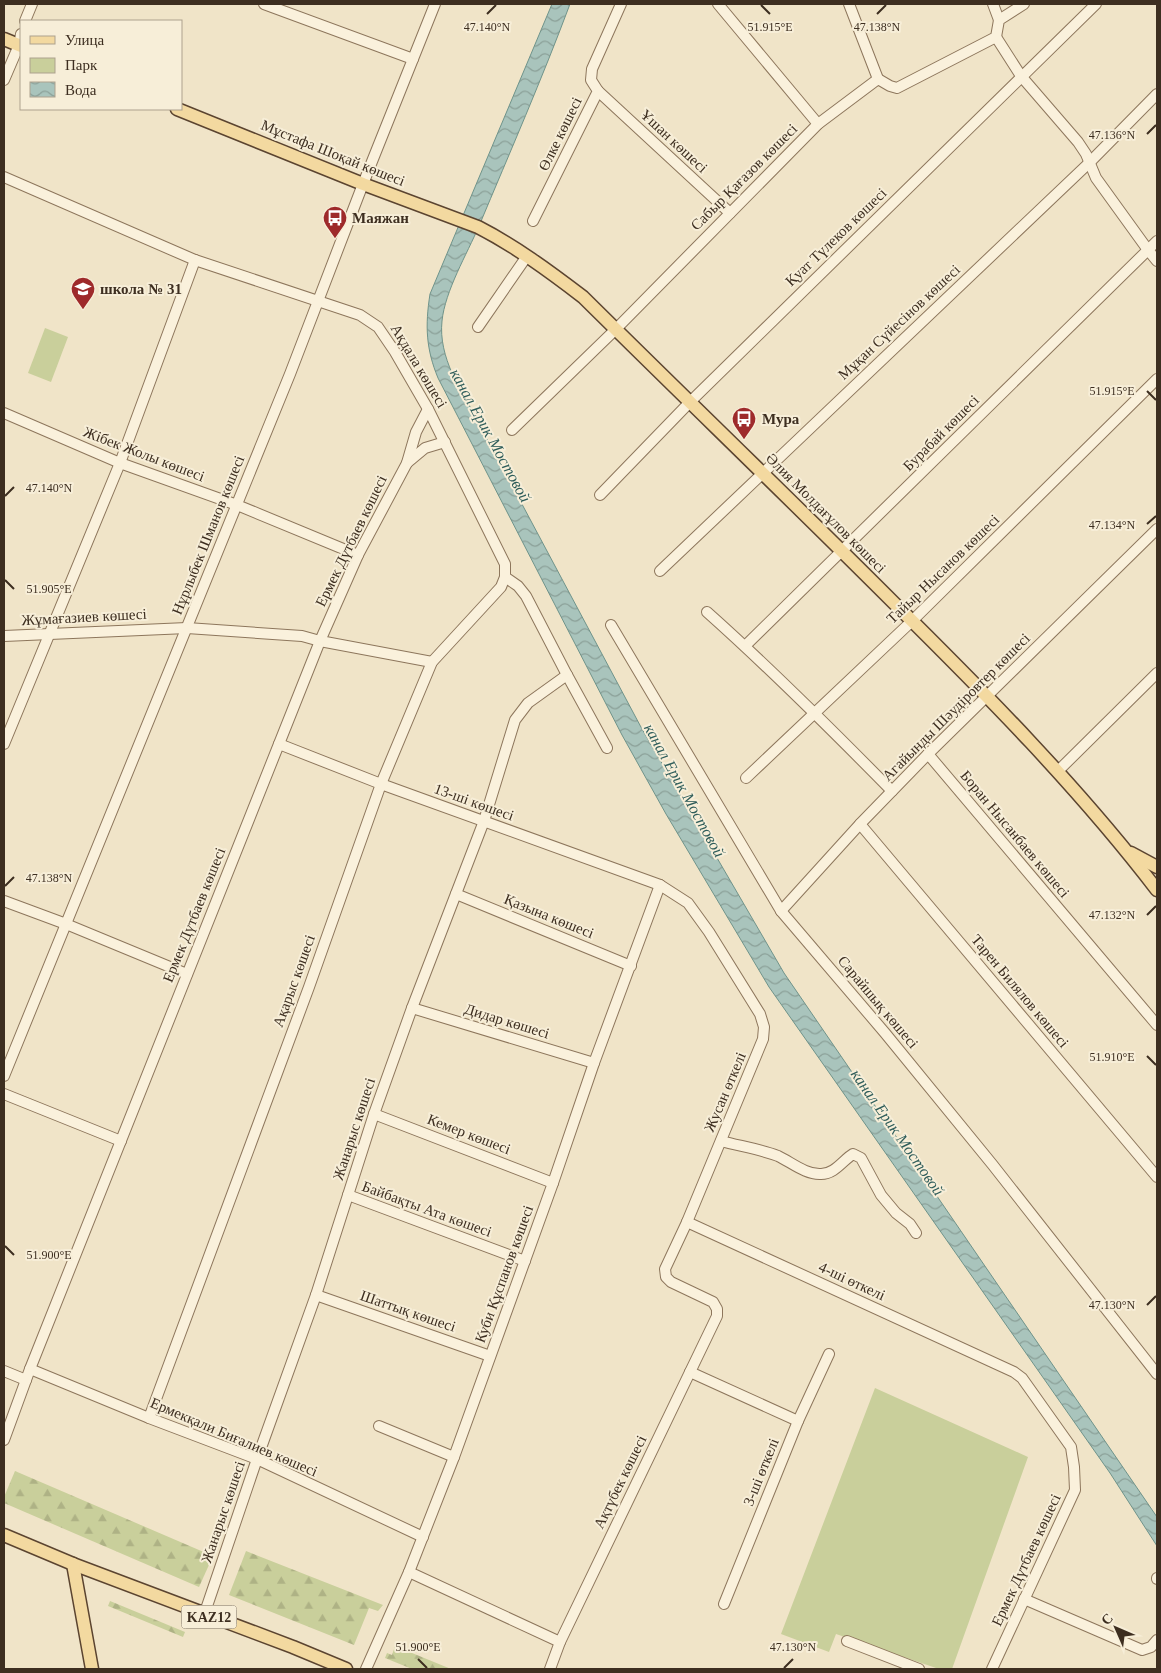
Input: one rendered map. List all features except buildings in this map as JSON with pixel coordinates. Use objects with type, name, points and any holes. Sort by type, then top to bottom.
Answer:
[{"type":"main road","points":[[4,38],[20,41]]},
{"type":"main road","name":"Мұстафа Шоқай көшесi","points":[[179,110],[363,184],[478,227]]},
{"type":"main road","name":"Әлия Молдағұлов көшесі","points":[[478,227],[527,256],[583,296],[987,697],[1058,771],[1127,851],[1157,890]]},
{"type":"main road","points":[[1127,851],[1157,866]]},
{"type":"main road","name":"Әлия Молдағұлов көшесі","points":[[1127,851],[1157,874]]},
{"type":"main road","name":"KAZ12","points":[[4,1535],[73,1564],[293,1647],[346,1669]]},
{"type":"main road","points":[[73,1564],[92,1669]]},
{"type":"street","points":[[25,20],[32,4]]},
{"type":"street","points":[[264,4],[413,59]]},
{"type":"street","name":"Нұрлыбек Шманов көшесі","points":[[4,1076],[237,505],[435,4]]},
{"type":"street","name":"Өлке көшесі","points":[[533,221],[598,91],[591,80],[592,69],[621,4]]},
{"type":"street","points":[[718,4],[818,124]]},
{"type":"street","points":[[849,4],[878,79],[898,88],[996,36]]},
{"type":"street","points":[[993,4],[1000,20],[996,36],[1021,76],[1078,142],[1096,178],[1157,261]]},
{"type":"street","points":[[1000,20],[1024,4]]},
{"type":"street","name":"Қуат Түлеков көшесі","points":[[600,495],[690,402],[1096,4]]},
{"type":"street","points":[[4,80],[20,41]]},
{"type":"street","name":"Сабыр Қағазов көшесі","points":[[512,430],[616,329],[818,124],[878,79]]},
{"type":"street","name":"Ұшан көшесі","points":[[598,91],[730,213]]},
{"type":"street","name":"Мұқан Сүйесінов көшесі","points":[[660,571],[1089,163],[1157,94]]},
{"type":"street","name":"Ақдала көшесі","points":[[4,177],[195,260],[360,315],[378,327],[428,409],[445,442],[505,564],[505,577]]},
{"type":"street","name":"Бурабай көшесi","points":[[745,646],[1157,241]]},
{"type":"street","points":[[478,327],[527,256]]},
{"type":"street","points":[[4,744],[120,462],[195,260]]},
{"type":"street","name":"Тайыр Нысанов көшесi","points":[[746,778],[912,621],[1157,379]]},
{"type":"street","name":"Ермек Дүтбаев көшесi","points":[[4,1440],[30,1369],[320,641],[358,555],[406,463],[416,432],[428,409]]},
{"type":"street","name":"Жібек Жолы көшесі","points":[[4,415],[120,462],[237,505],[358,555]]},
{"type":"street","points":[[406,463],[425,448],[445,442]]},
{"type":"street","name":"Агайынды Шәудіровтер көшесi","points":[[781,911],[860,824],[928,754],[1157,529]]},
{"type":"street","points":[[505,577],[518,586],[526,596],[607,748]]},
{"type":"street","name":"Ақарыс көшесi","points":[[149,1418],[309,987],[381,784],[432,662],[501,587],[505,577]]},
{"type":"street","points":[[707,612],[815,712],[892,791]]},
{"type":"street","name":"Сарайшық көшесі","points":[[611,625],[781,911],[892,1041],[992,1164],[1157,1374]]},
{"type":"street","name":"Жұмағазиев көшесі","points":[[4,636],[187,628],[302,636],[432,662]]},
{"type":"street","points":[[1058,771],[1157,673]]},
{"type":"street","name":"Жанарыс көшесі","points":[[204,1615],[257,1459],[316,1295],[374,1114],[412,1008],[484,821],[515,720],[528,703],[567,675]]},
{"type":"street","name":"13-ші көшесi","points":[[279,744],[381,784],[660,885]]},
{"type":"street","name":"Боран Нысанбаев көшесі","points":[[928,754],[1157,1025]]},
{"type":"street","name":"Тарен Билялов көшесі","points":[[860,824],[1157,1177]]},
{"type":"street","name":"Куби Құспанов көшесi","points":[[366,1669],[410,1572],[454,1457],[553,1183],[594,1063],[660,885]]},
{"type":"street","name":"Жусан өткелі","points":[[660,885],[688,904],[709,932],[760,1014],[764,1027],[763,1039],[721,1142],[665,1269],[666,1277],[671,1282],[713,1302],[717,1309]]},
{"type":"street","name":"Қазына көшесі","points":[[456,894],[631,966]]},
{"type":"street","points":[[4,901],[66,924],[187,974]]},
{"type":"street","name":"Дидар көшесі","points":[[412,1008],[594,1063]]},
{"type":"street","points":[[4,1094],[121,1141]]},
{"type":"street","name":"Кемер көшесі","points":[[374,1114],[553,1183]]},
{"type":"street","points":[[721,1142],[777,1156],[812,1173],[822,1174],[832,1172],[844,1158],[854,1154],[861,1158],[881,1195],[896,1214],[910,1224],[916,1233]]},
{"type":"street","name":"Байбақты Ата көшесі","points":[[348,1195],[525,1261]]},
{"type":"street","name":"4-шi өткелi","points":[[687,1222],[1003,1368]]},
{"type":"street","name":"Шаттық көшесі","points":[[316,1295],[490,1356]]},
{"type":"street","name":"Ақтүбек көшесi","points":[[550,1669],[560,1642],[717,1316],[717,1309]]},
{"type":"street","name":"3-шi өткелi","points":[[724,1604],[798,1421],[829,1354]]},
{"type":"street","name":"Ермек Дүтбаев көшесi","points":[[992,1669],[1075,1490],[1071,1447],[1022,1378],[1003,1368]]},
{"type":"street","name":"Ермекқали Биғалиев көшесі","points":[[30,1369],[149,1418],[257,1459],[423,1537]]},
{"type":"street","points":[[4,1371],[26,1380]]},
{"type":"street","points":[[690,1372],[798,1421]]},
{"type":"street","points":[[379,1426],[454,1457]]},
{"type":"street","points":[[410,1572],[560,1642]]},
{"type":"street","points":[[1024,1599],[1142,1650],[1151,1647],[1157,1640]]},
{"type":"street","points":[[847,1641],[919,1669]]},
{"type":"green space","points":[[45,328],[68,337],[51,382],[28,373]]},
{"type":"green space","points":[[875,1388],[1028,1457],[952,1669],[939,1669],[836,1634],[829,1652],[781,1634]]},
{"type":"green space","points":[[15,1471],[213,1556],[199,1587],[4,1503],[4,1497]]},
{"type":"green space","points":[[246,1551],[383,1605],[378,1611],[369,1608],[354,1645],[229,1595]]},
{"type":"green space","points":[[110,1601],[185,1632],[183,1637],[108,1606]]},
{"type":"green space","points":[[395,1646],[451,1669],[412,1669],[385,1658],[387,1653],[392,1655]]},
{"type":"water","name":"канал Ерик Мостовой","points":[[552,4],[570,4],[514,143],[447,297],[442,321],[442,334],[449,367],[642,729],[784,973],[1157,1517],[1157,1546],[1110,1473],[769,987],[666,814],[622,735],[438,378],[431,357],[428,337],[427,317],[430,294]]},
{"type":"place","name":"Маяжан","points":[[335,239]]},
{"type":"place","name":"школа № 31","points":[[83,310]]},
{"type":"place","name":"Мура","points":[[744,440]]}]
